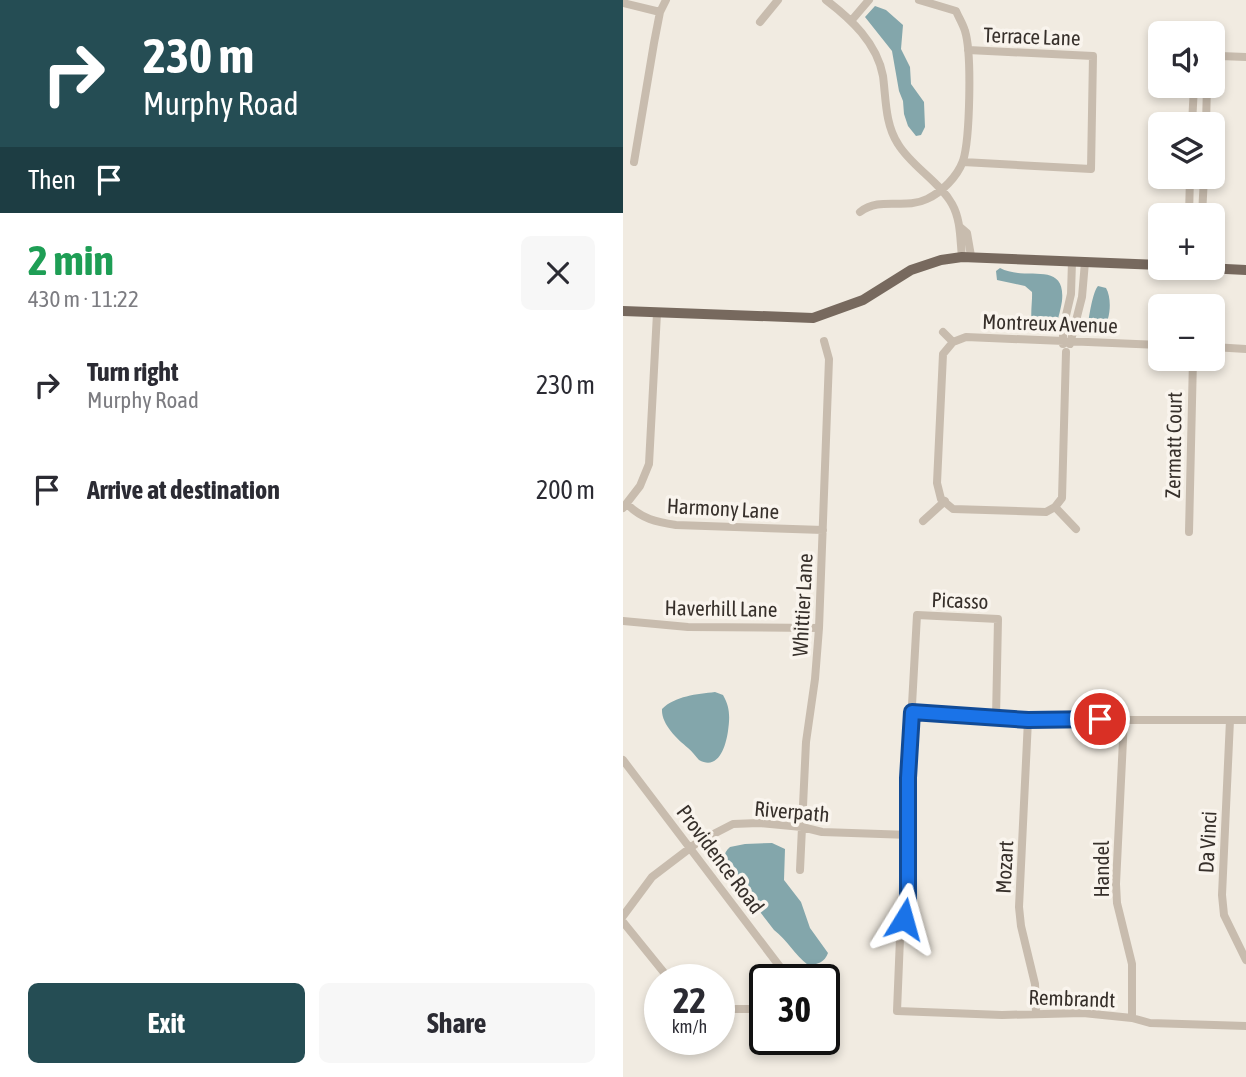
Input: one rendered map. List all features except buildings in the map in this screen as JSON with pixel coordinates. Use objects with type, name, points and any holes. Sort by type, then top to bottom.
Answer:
[{"type":"main road","points":[[623,312],[813,318],[863,300],[911,270],[941,260],[966,257],[1148,265]]},
{"type":"main road","points":[[1225,269],[1246,270]]},
{"type":"street","points":[[634,162],[638,126],[660,12],[666,0]]},
{"type":"street","points":[[760,22],[778,0]]},
{"type":"street","points":[[826,0],[866,38],[879,62],[889,123],[898,145],[953,205],[960,227],[967,233],[966,257]]},
{"type":"street","points":[[851,21],[869,0]]},
{"type":"street","points":[[860,212],[870,204],[923,201],[943,191],[963,162],[969,96],[965,31],[956,11],[919,0]]},
{"type":"street","points":[[623,3],[660,12]]},
{"type":"street","name":"Terrace Lane","points":[[963,162],[1091,169],[1094,121],[1093,56],[968,50]]},
{"type":"street","points":[[1225,56],[1246,57]]},
{"type":"street","points":[[953,342],[943,354],[937,484],[941,499],[953,509],[1046,512],[1055,507],[1062,498],[1066,352],[1072,294],[1072,261]]},
{"type":"street","points":[[1067,341],[1082,297],[1085,262]]},
{"type":"street","points":[[625,506],[640,486],[649,464],[657,313]]},
{"type":"street","name":"Montreux Avenue","points":[[943,332],[953,342],[966,337],[1148,344]]},
{"type":"street","name":"Whittier Lane","points":[[800,870],[806,742],[819,628],[829,359],[824,341]]},
{"type":"street","points":[[1225,348],[1246,349]]},
{"type":"street","name":"Zermatt Court","points":[[1189,532],[1193,371]]},
{"type":"street","points":[[923,521],[945,501]]},
{"type":"street","name":"Harmony Lane","points":[[625,506],[653,521],[676,525],[823,530]]},
{"type":"street","points":[[1055,507],[1076,529]]},
{"type":"street","name":"Picasso","points":[[912,712],[918,615],[998,619],[996,718]]},
{"type":"street","name":"Haverhill Lane","points":[[623,621],[688,627],[819,628]]},
{"type":"street","points":[[910,835],[908,778],[912,712],[1028,720],[1246,720]]},
{"type":"street","name":"Handel","points":[[1124,719],[1116,884],[1117,903],[1132,964],[1132,1018]]},
{"type":"street","name":"Mozart","points":[[1028,720],[1019,907],[1035,984],[1036,1013]]},
{"type":"street","name":"Da Vinci","points":[[1230,720],[1222,895],[1224,915],[1246,960]]},
{"type":"street","name":"Providence Road","points":[[623,760],[778,964]]},
{"type":"street","name":"Riverpath","points":[[623,916],[652,877],[691,847],[714,832],[733,824],[759,823],[802,827],[822,832],[910,835]]},
{"type":"street","name":"Rembrandt","points":[[910,835],[908,900],[900,937],[897,1011],[1002,1015],[1083,1013],[1132,1018],[1150,1023],[1246,1026]]},
{"type":"street","points":[[623,922],[657,964]]},
{"type":"water","points":[[875,6],[886,10],[903,25],[901,49],[910,67],[911,84],[924,102],[925,127],[921,135],[916,136],[908,126],[892,51],[865,17]]},
{"type":"water","points":[[1000,268],[1010,272],[1042,274],[1058,280],[1062,288],[1062,301],[1057,322],[1050,332],[1036,330],[1033,326],[1032,292],[1025,286],[997,280],[996,271]]},
{"type":"water","points":[[1098,286],[1106,288],[1110,303],[1109,315],[1102,329],[1090,328],[1088,325]]},
{"type":"water","points":[[715,692],[723,695],[727,704],[728,731],[720,755],[712,762],[706,762],[699,760],[671,731],[664,720],[662,709],[680,698]]},
{"type":"water","points":[[772,843],[785,849],[784,880],[801,902],[810,928],[828,953],[823,961],[807,964],[799,957],[774,930],[729,872],[725,859],[727,850],[745,844]]},
{"type":"route","points":[[904,919],[908,900],[908,778],[912,712],[1028,720],[1100,719]]}]
